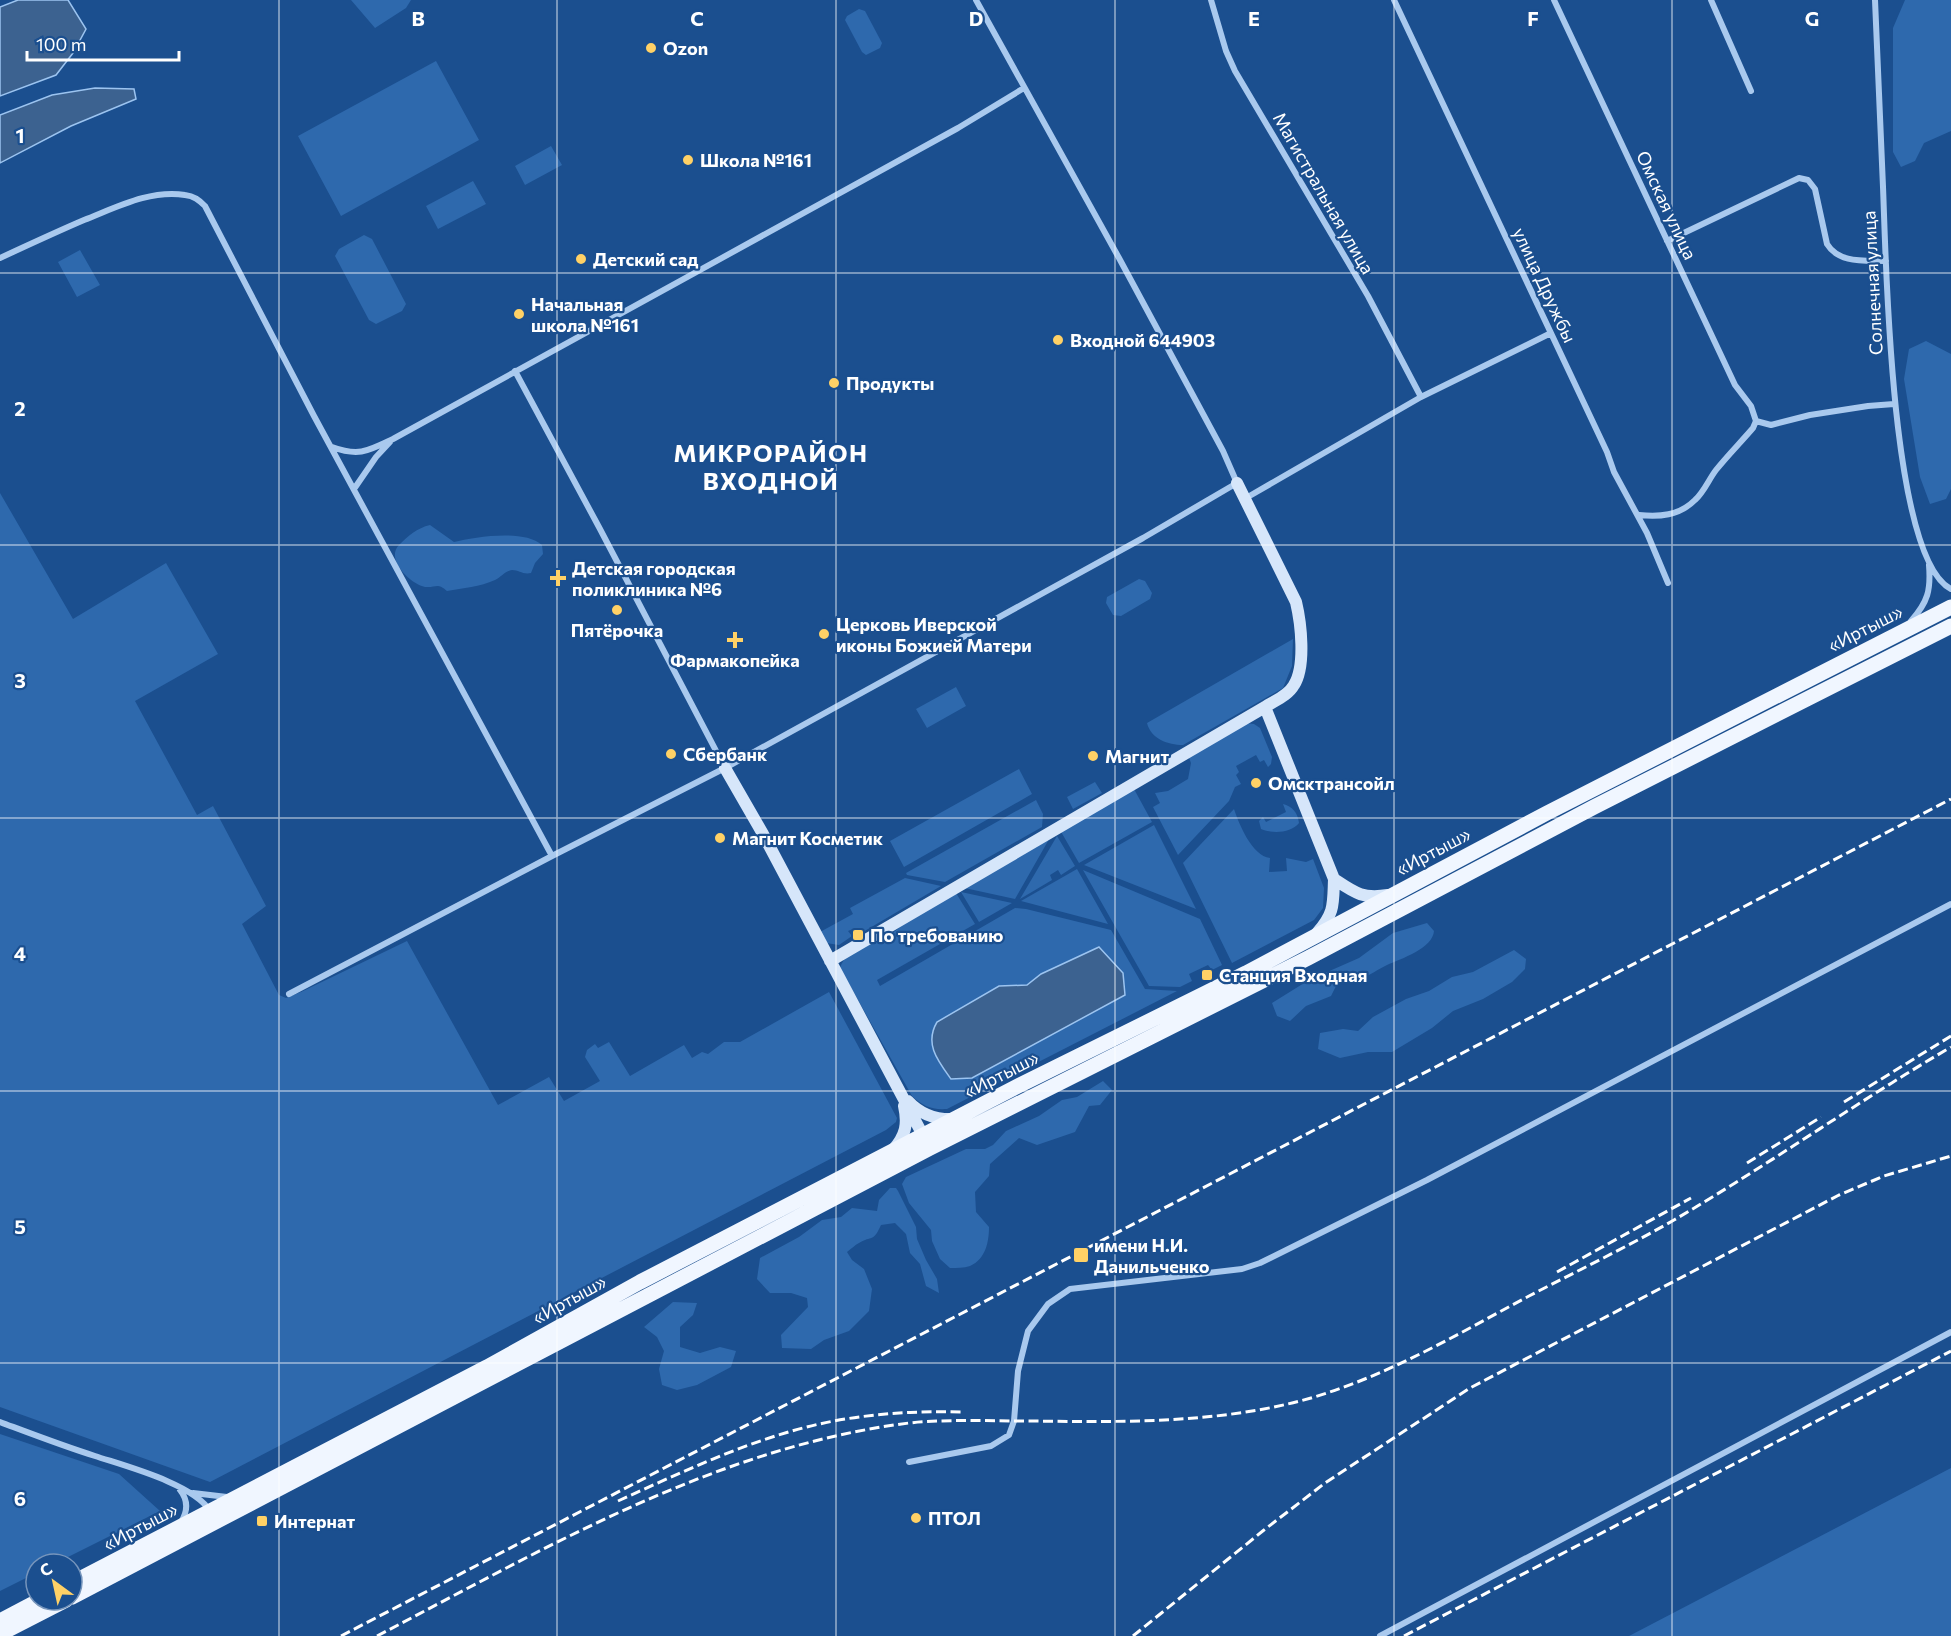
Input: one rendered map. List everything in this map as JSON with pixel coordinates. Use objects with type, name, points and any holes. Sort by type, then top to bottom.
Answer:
[{"type":"main road","name":"«Иртыш»","points":[[84,1577],[170,1532],[213,1517],[240,1496],[487,1367],[640,1282],[890,1153],[927,1142],[956,1119],[1246,973],[1393,894],[1951,607]]},
{"type":"main road","name":"«Иртыш»","points":[[84,1590],[213,1517],[927,1142],[1308,958],[1594,807],[1951,626]]},
{"type":"main road","points":[[0,1620],[24,1608]]},
{"type":"main road","points":[[0,1634],[43,1612]]},
{"type":"street","points":[[830,961],[1265,708],[1288,693],[1298,677],[1300,616],[1296,602],[1223,450],[976,0]]},
{"type":"street","name":"Магистральная улица","points":[[1211,0],[1226,51],[1235,71],[1368,296],[1421,397]]},
{"type":"street","name":"улица Дружбы","points":[[1394,0],[1607,452],[1614,472],[1639,515],[1668,583]]},
{"type":"street","name":"Омская улица","points":[[1554,0],[1735,385],[1751,406],[1756,421]]},
{"type":"street","points":[[1711,0],[1751,91]]},
{"type":"street","name":"Солнечная улица","points":[[1875,0],[1888,329],[1894,404],[1905,474],[1918,533],[1929,561]]},
{"type":"street","points":[[332,447],[356,453],[371,450],[393,439],[961,126],[1024,88]]},
{"type":"street","points":[[1667,241],[1799,178],[1808,180],[1815,189],[1827,244],[1832,252],[1847,259],[1886,261]]},
{"type":"street","points":[[0,258],[133,200],[154,196],[184,195],[197,198],[205,206],[314,416],[552,856]]},
{"type":"street","points":[[1246,498],[1421,397],[1551,333]]},
{"type":"street","points":[[515,371],[724,768],[763,834],[927,1142]]},
{"type":"street","points":[[1639,515],[1654,517],[1669,515],[1684,509],[1696,500],[1715,471],[1753,428],[1756,421],[1771,425],[1810,415],[1894,404]]},
{"type":"street","points":[[354,489],[376,457],[393,439]]},
{"type":"street","points":[[289,994],[724,768],[1123,549],[1237,483]]},
{"type":"street","points":[[1929,561],[1936,577],[1951,589]]},
{"type":"street","points":[[1903,631],[1922,609],[1928,597],[1929,561]]},
{"type":"street","points":[[1265,708],[1334,879],[1333,905],[1329,919],[1315,936]]},
{"type":"street","points":[[1334,879],[1354,893],[1374,897],[1393,894]]},
{"type":"street","points":[[909,1462],[991,1446],[1009,1436],[1014,1421],[1018,1371],[1028,1331],[1048,1304],[1070,1289],[1242,1269],[1260,1263],[1427,1180],[1951,904]]},
{"type":"street","points":[[903,1096],[915,1108],[929,1116],[956,1119]]},
{"type":"street","points":[[890,1153],[901,1141],[907,1128],[903,1096]]},
{"type":"street","points":[[1380,1636],[1951,1332]]},
{"type":"street","points":[[0,1422],[153,1475],[206,1503],[213,1517]]},
{"type":"street","points":[[170,1532],[186,1514],[185,1497],[178,1487]]},
{"type":"street","points":[[187,1492],[208,1496],[240,1496]]},
{"type":"shaded area","points":[[18,0],[68,0],[86,29],[73,53],[56,75],[0,96],[0,7]]},
{"type":"shaded area","points":[[351,0],[411,0],[406,8],[375,28]]},
{"type":"shaded area","points":[[1905,0],[1951,0],[1951,131],[1924,143],[1915,161],[1901,167],[1893,152],[1893,28]]},
{"type":"shaded area","points":[[859,9],[865,11],[882,43],[880,48],[866,55],[862,52],[845,20],[847,16]]},
{"type":"shaded area","points":[[436,61],[479,140],[341,216],[298,136]]},
{"type":"shaded area","points":[[95,88],[134,89],[136,99],[71,126],[0,163],[0,115],[52,95]]},
{"type":"shaded area","points":[[551,146],[562,165],[525,185],[515,166]]},
{"type":"shaded area","points":[[473,181],[486,204],[438,229],[426,206]]},
{"type":"shaded area","points":[[364,235],[372,239],[406,304],[402,311],[376,324],[369,320],[335,256],[339,249]]},
{"type":"shaded area","points":[[80,250],[100,285],[77,297],[58,262]]},
{"type":"shaded area","points":[[1926,341],[1951,354],[1951,489],[1946,499],[1930,504],[1920,477],[1904,379],[1909,349]]},
{"type":"shaded area","points":[[0,493],[73,619],[166,563],[218,654],[135,701],[197,815],[213,806],[266,906],[242,924],[279,995],[286,998],[301,992],[407,941],[498,1105],[549,1077],[564,1101],[600,1081],[585,1057],[587,1050],[595,1044],[598,1048],[609,1042],[630,1076],[684,1045],[692,1058],[702,1052],[708,1054],[724,1042],[740,1042],[829,992],[897,1118],[896,1122],[886,1130],[210,1482],[0,1407]]},
{"type":"shaded area","points":[[430,525],[454,542],[499,536],[524,537],[542,545],[543,554],[535,563],[531,573],[512,570],[497,579],[477,586],[447,591],[439,586],[425,587],[413,581],[401,570],[397,564],[395,551],[413,533]]},
{"type":"shaded area","points":[[1139,579],[1145,581],[1152,593],[1150,599],[1121,616],[1113,615],[1106,603],[1107,597]]},
{"type":"shaded area","points":[[1293,639],[1292,666],[1283,688],[1183,745],[1161,740],[1149,729],[1147,723]]},
{"type":"shaded area","points":[[956,687],[966,706],[927,728],[916,709]]},
{"type":"shaded area","points":[[1246,723],[1260,728],[1272,757],[1271,764],[1268,767],[1264,760],[1260,762],[1256,755],[1236,766],[1239,772],[1236,775],[1241,784],[1235,787],[1229,801],[1178,855],[1153,807],[1160,803],[1155,793],[1168,791],[1188,779],[1191,763],[1188,755]]},
{"type":"shaded area","points":[[1019,769],[1032,794],[904,867],[890,841]]},
{"type":"shaded area","points":[[1095,782],[1102,793],[1073,809],[1067,797]]},
{"type":"shaded area","points":[[1134,789],[1152,822],[1079,863],[1060,830]]},
{"type":"shaded area","points":[[1036,800],[1043,814],[1042,827],[945,882],[907,875],[906,873]]},
{"type":"shaded area","points":[[1283,804],[1294,810],[1299,823],[1282,832],[1261,829],[1259,821],[1263,817],[1266,822],[1286,812]]},
{"type":"shaded area","points":[[1234,809],[1252,846],[1263,856],[1270,858],[1269,872],[1287,871],[1286,858],[1306,862],[1313,859],[1324,888],[1323,908],[1314,920],[1232,963],[1183,863]]},
{"type":"shaded area","points":[[1154,825],[1196,909],[1084,865]]},
{"type":"shaded area","points":[[1052,834],[1015,899],[960,887]]},
{"type":"shaded area","points":[[1057,836],[1075,866],[1061,875],[1058,870],[1050,875],[1052,880],[1020,899]]},
{"type":"shaded area","points":[[1077,869],[1108,924],[1021,901]]},
{"type":"shaded area","points":[[1083,870],[1200,919],[1222,965],[1212,970],[1208,965],[1189,974],[1192,981],[1180,987],[1149,986]]},
{"type":"shaded area","points":[[905,878],[941,886],[863,932],[857,933],[853,929],[848,931],[852,936],[839,945],[826,943],[820,932],[853,914],[850,908]]},
{"type":"shaded area","points":[[961,892],[1012,903],[979,922]]},
{"type":"shaded area","points":[[956,893],[975,924],[877,980],[880,986],[1015,908],[1111,930],[1145,989],[1177,991],[947,1109],[928,1107],[912,1096],[840,968],[853,951],[885,938],[911,918]]},
{"type":"shaded area","points":[[1427,923],[1434,931],[1428,943],[1422,948],[1364,977],[1338,982],[1331,996],[1306,1006],[1290,1021],[1277,1016],[1272,1003],[1309,980],[1359,958],[1393,933]]},
{"type":"shaded area","points":[[1099,947],[1123,973],[1125,995],[972,1078],[951,1079],[937,1059],[932,1045],[933,1030],[937,1022],[999,986],[1027,985],[1041,974]]},
{"type":"shaded area","points":[[1514,950],[1526,959],[1525,969],[1512,982],[1483,999],[1453,1011],[1432,1028],[1392,1052],[1368,1052],[1340,1058],[1318,1049],[1320,1033],[1343,1029],[1358,1031],[1373,1017],[1406,999],[1429,991],[1452,977],[1473,972]]},
{"type":"shaded area","points":[[1103,1081],[1112,1090],[1100,1105],[1089,1106],[1075,1132],[1037,1145],[1019,1138],[990,1164],[989,1176],[975,1192],[976,1212],[989,1227],[986,1249],[980,1259],[970,1266],[950,1268],[940,1259],[932,1241],[931,1230],[909,1203],[902,1184],[906,1177],[966,1149],[985,1149],[993,1145],[1006,1131],[1039,1116],[1062,1100],[1077,1097]]},
{"type":"shaded area","points":[[890,1188],[896,1188],[916,1227],[917,1239],[937,1279],[939,1293],[926,1286],[920,1264],[910,1253],[906,1234],[895,1223],[881,1225],[874,1236],[847,1252],[852,1260],[864,1269],[872,1289],[869,1311],[849,1331],[824,1340],[811,1349],[782,1348],[781,1335],[808,1307],[807,1298],[791,1293],[770,1293],[757,1279],[760,1258],[799,1237],[822,1220],[841,1217],[852,1208],[877,1211],[879,1200]]},
{"type":"shaded area","points":[[673,1302],[697,1303],[693,1315],[680,1327],[680,1347],[700,1353],[720,1347],[736,1351],[731,1367],[697,1385],[677,1390],[662,1385],[659,1369],[664,1351],[657,1337],[644,1327]]},
{"type":"shaded area","points":[[0,1434],[119,1474],[160,1511],[78,1552],[24,1552],[24,1579],[0,1591]]},
{"type":"shaded area","points":[[1951,1468],[1951,1636],[1629,1636]]},
{"type":"railway","points":[[341,1636],[1951,799]]},
{"type":"railway","points":[[1844,1102],[1951,1036]]},
{"type":"railway","points":[[377,1636],[569,1536],[634,1506],[701,1478],[769,1454],[838,1435],[909,1423],[939,1421],[1136,1421],[1206,1417],[1276,1406],[1340,1389],[1423,1353],[1656,1230],[1744,1178],[1951,1047]]},
{"type":"railway","points":[[1747,1163],[1821,1117]]},
{"type":"railway","points":[[1133,1636],[1325,1483],[1470,1388],[1839,1195],[1884,1176],[1951,1156]]},
{"type":"railway","points":[[1557,1272],[1691,1198]]},
{"type":"railway","points":[[1404,1636],[1951,1351]]},
{"type":"railway","points":[[618,1501],[751,1444],[806,1427],[882,1414],[962,1412]]},
{"type":"place","name":"Ozon","points":[[651,48]]},
{"type":"place","name":"Школа №161","points":[[688,160]]},
{"type":"place","name":"Детский сад","points":[[581,259]]},
{"type":"place","name":"Начальная школа №161","points":[[519,314]]},
{"type":"place","name":"Входной 644903","points":[[1058,340]]},
{"type":"place","name":"Продукты","points":[[834,383]]},
{"type":"place","name":"Детская городская поликлиника №6","points":[[558,578]]},
{"type":"place","name":"Пятёрочка","points":[[617,610]]},
{"type":"place","name":"Церковь Иверской иконы Божией Матери","points":[[824,634]]},
{"type":"place","name":"Фармакопейка","points":[[735,640]]},
{"type":"place","name":"Сбербанк","points":[[671,754]]},
{"type":"place","name":"Магнит","points":[[1093,756]]},
{"type":"place","name":"Омсктрансойл","points":[[1256,783]]},
{"type":"place","name":"Магнит Косметик","points":[[720,838]]},
{"type":"place","name":"По требованию","points":[[858,935]]},
{"type":"place","name":"Станция Входная","points":[[1207,975]]},
{"type":"place","name":"имени Н.И. Данильченко","points":[[1081,1255]]},
{"type":"place","name":"ПТОЛ","points":[[916,1518]]},
{"type":"place","name":"Интернат","points":[[262,1521]]},
{"type":"district","name":"МИКРОРАЙОН ВХОДНОЙ","points":[[771,466]]}]
